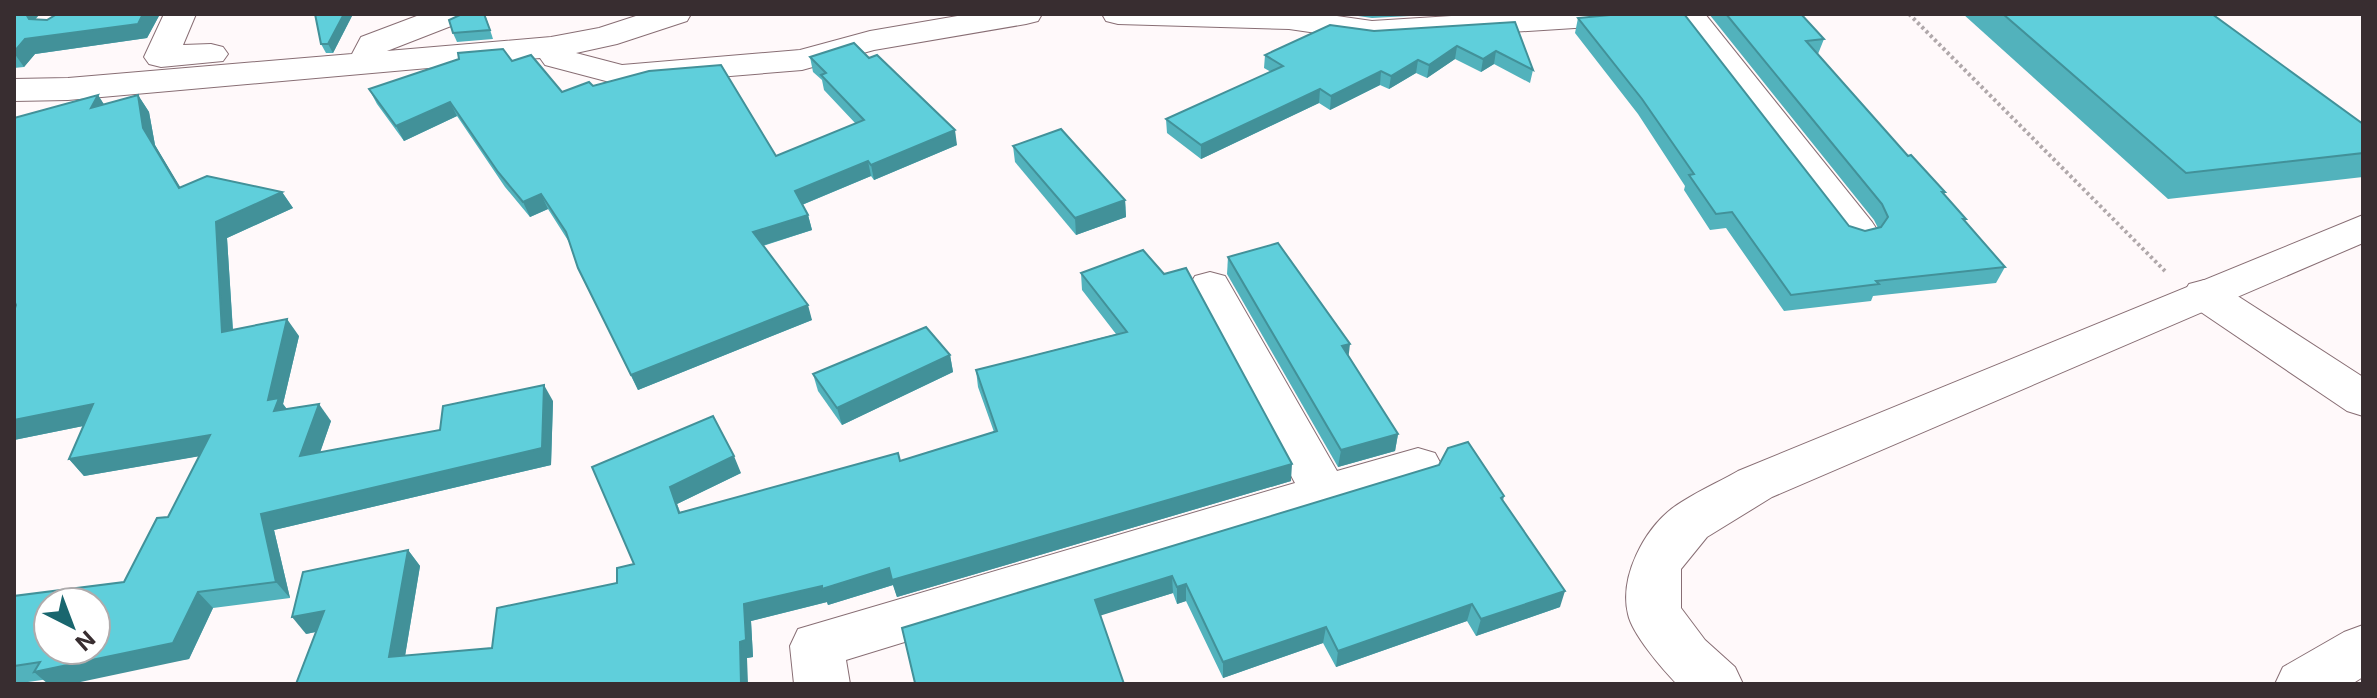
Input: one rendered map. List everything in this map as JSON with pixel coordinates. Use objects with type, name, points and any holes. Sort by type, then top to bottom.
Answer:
[{"type":"street","points":[[180,14],[161,57],[551,47],[605,37],[675,14]]},
{"type":"street","points":[[14,90],[68,89],[369,53],[452,14]]},
{"type":"street","points":[[551,47],[557,58],[621,75],[802,60],[870,41],[1026,14]]},
{"type":"street","points":[[1118,14],[1289,19],[1372,31],[1540,17],[1637,14]]},
{"type":"street","points":[[1688,14],[1858,231]]},
{"type":"street","points":[[1715,684],[1686,657],[1654,614],[1656,563],[1689,523],[1755,484],[2363,228]]},
{"type":"street","points":[[1210,286],[1325,494]]},
{"type":"street","points":[[2204,294],[2363,399]]},
{"type":"street","points":[[822,684],[817,646],[1418,466]]},
{"type":"street","points":[[2303,684],[2363,649]]},
{"type":"path","points":[[1909,14],[2165,271],[2204,294]]},
{"type":"building","points":[[14,14],[47,20],[57,14],[143,14],[138,24],[25,39],[14,52]]},
{"type":"building","points":[[315,14],[344,14],[328,44],[321,44]]},
{"type":"building","points":[[462,14],[484,14],[490,30],[453,33],[449,20]]},
{"type":"building","points":[[1684,14],[1849,226],[1865,231],[1881,227],[1888,217],[1882,204],[1726,14],[1801,14],[1824,39],[1806,41],[1908,156],[1911,155],[1945,192],[1942,192],[2005,267],[1876,281],[1879,284],[1791,295],[1732,212],[1716,214],[1689,175],[1694,174],[1642,99],[1578,18]]},
{"type":"building","points":[[2003,14],[2212,14],[2363,124],[2363,153],[2186,173]]},
{"type":"building","points":[[1515,22],[1533,70],[1496,51],[1483,59],[1457,46],[1429,65],[1418,60],[1391,76],[1381,71],[1331,96],[1320,89],[1201,145],[1166,119],[1283,66],[1265,55],[1330,25],[1374,31]]},
{"type":"building","points":[[854,43],[869,58],[877,55],[955,130],[871,165],[868,161],[795,191],[808,215],[753,232],[808,305],[631,375],[578,268],[566,232],[541,194],[523,202],[498,172],[450,102],[396,126],[369,89],[459,59],[458,53],[503,49],[512,61],[531,55],[562,92],[589,82],[593,86],[649,71],[721,65],[776,156],[864,120],[821,75],[826,73],[810,57]]},
{"type":"building","points":[[98,95],[91,108],[138,95],[143,128],[179,188],[207,176],[282,192],[216,222],[222,332],[287,319],[268,400],[279,398],[274,411],[319,404],[300,456],[440,430],[443,406],[544,385],[542,448],[261,514],[276,582],[198,592],[173,643],[112,656],[112,586],[93,586],[124,582],[157,518],[168,517],[210,435],[69,459],[93,404],[14,420],[14,118]]},
{"type":"building","points":[[1061,129],[1125,200],[1075,218],[1013,146]]},
{"type":"building","points":[[1278,243],[1350,344],[1342,346],[1398,434],[1341,450],[1228,257]]},
{"type":"building","points":[[1143,250],[1164,274],[1186,268],[1292,464],[892,580],[889,568],[822,589],[822,586],[744,604],[746,640],[740,642],[741,684],[296,684],[324,611],[292,617],[303,572],[408,550],[389,657],[492,648],[497,608],[617,583],[617,568],[634,564],[592,467],[713,416],[734,456],[670,487],[679,513],[898,453],[900,461],[997,431],[976,370],[1127,332],[1081,273]]},
{"type":"building","points":[[926,327],[950,355],[837,408],[813,374]]},
{"type":"building","points":[[1468,442],[1504,496],[1501,498],[1565,591],[1481,619],[1472,604],[1338,651],[1326,627],[1223,662],[1186,584],[1177,587],[1172,576],[1095,600],[1124,684],[910,684],[915,683],[902,628],[1439,465],[1448,448]]},
{"type":"building","points":[[32,594],[32,663],[14,666],[14,596]]},
{"type":"building","points":[[38,666],[63,666],[34,672]]}]
